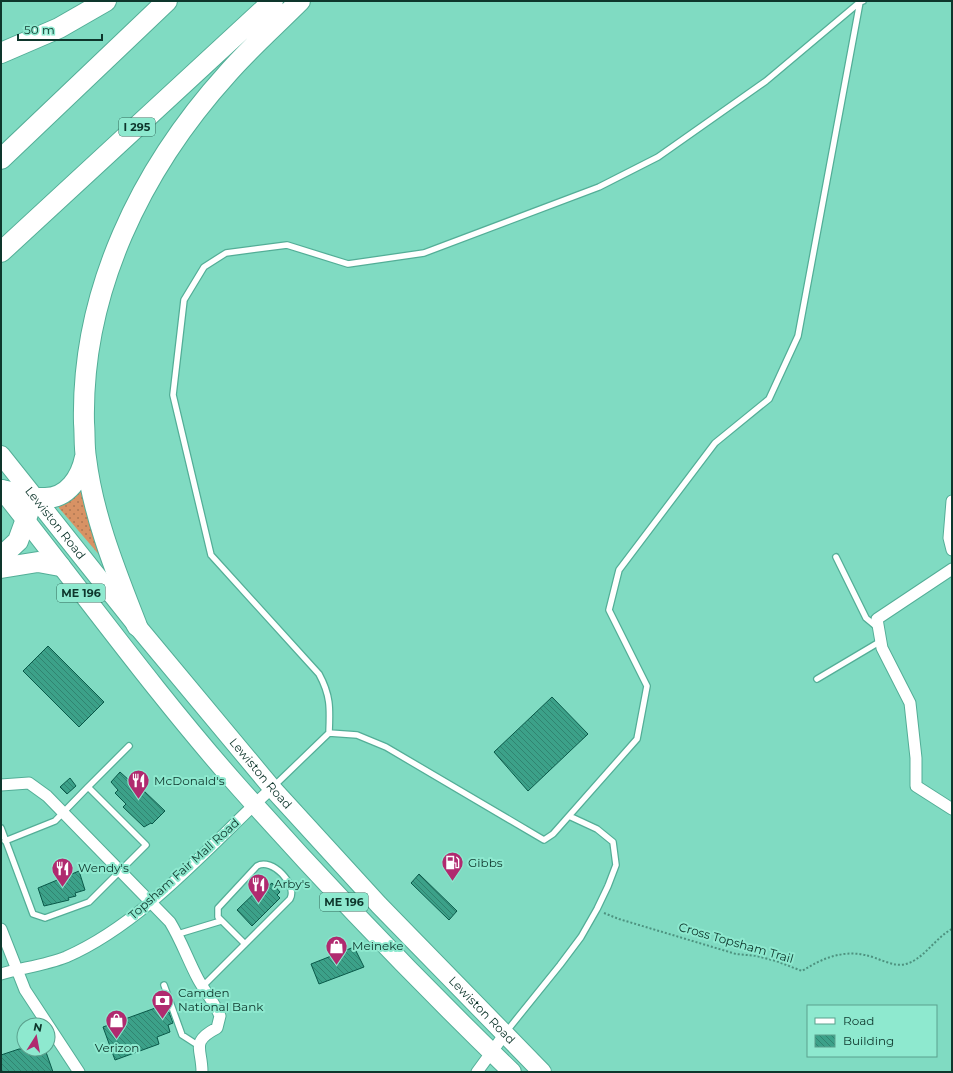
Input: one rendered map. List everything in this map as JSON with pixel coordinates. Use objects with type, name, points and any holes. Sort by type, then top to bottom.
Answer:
[{"type":"highway","points":[[1,53],[59,28],[106,1]]},
{"type":"highway","points":[[1,159],[167,1]]},
{"type":"highway","name":"I 295","points":[[1,252],[273,1]]},
{"type":"highway","points":[[137,626],[104,539],[85,456],[84,391],[89,342],[106,274],[124,230],[152,176],[191,118],[228,73],[300,1]]},
{"type":"highway","name":"Lewiston Road","points":[[1,455],[137,626],[272,788],[379,905],[504,1035],[542,1072]]},
{"type":"highway","points":[[1,489],[34,497],[52,497],[70,488],[79,477],[85,456]]},
{"type":"highway","name":"Lewiston Road","points":[[1,489],[137,665],[254,804],[316,873],[437,998],[512,1072]]},
{"type":"highway","points":[[1,557],[18,541],[34,497]]},
{"type":"highway","points":[[1,568],[38,562],[60,566]]},
{"type":"street","points":[[952,501],[949,538],[952,550]]},
{"type":"street","points":[[952,569],[877,619],[882,648],[910,703],[916,758],[916,786],[952,809]]},
{"type":"street","points":[[1,785],[29,783],[47,796],[170,922],[178,934],[202,987],[216,1006],[220,1016],[216,1028],[204,1035],[199,1046],[202,1072]]},
{"type":"street","name":"Topsham Fair Mall Road","points":[[1,974],[64,958],[94,943],[150,903],[272,788]]},
{"type":"street","points":[[1,929],[25,990],[79,1072]]},
{"type":"street","points":[[477,1072],[504,1035]]},
{"type":"lane","points":[[272,788],[329,733],[330,711],[328,690],[319,674],[211,555],[173,395],[184,300],[204,267],[226,253],[287,246],[348,264],[424,253],[599,187],[658,157],[766,81],[861,1]]},
{"type":"lane","points":[[329,733],[357,735],[386,747],[544,840],[553,834],[637,739],[647,686],[609,610],[619,570],[715,443],[769,399],[798,336],[861,1]]},
{"type":"lane","points":[[836,557],[866,618],[878,628]]},
{"type":"lane","points":[[817,679],[881,641]]},
{"type":"lane","points":[[6,841],[55,821],[129,746]]},
{"type":"lane","points":[[1,828],[33,914],[45,918],[89,902],[118,870],[146,845],[88,787]]},
{"type":"lane","points":[[504,1035],[581,937],[597,910],[616,864],[613,842],[597,829],[569,816]]},
{"type":"lane","points":[[202,987],[245,944],[292,896],[292,891],[287,880],[273,867],[264,864],[257,866],[218,908],[217,912],[221,921],[245,944]]},
{"type":"lane","points":[[178,934],[221,921]]},
{"type":"lane","points":[[164,985],[182,1035],[199,1046]]},
{"type":"path","name":"Cross Topsham Trail","points":[[597,910],[619,919],[736,954],[757,956],[776,961],[802,971],[821,960],[839,954],[864,954],[889,962],[905,965],[916,960],[952,929]]},
{"type":"shaded area","points":[[83,483],[101,557],[58,505]]},
{"type":"building","points":[[48,646],[104,702],[79,727],[23,671]]},
{"type":"building","points":[[552,697],[588,734],[528,791],[494,752]]},
{"type":"building","name":"McDonald's","points":[[120,772],[141,791],[143,790],[165,811],[152,824],[151,823],[144,827],[123,807],[126,804],[115,793],[118,790],[111,782]]},
{"type":"building","points":[[70,778],[76,786],[67,794],[60,787]]},
{"type":"building","name":"Wendy's","points":[[79,871],[85,890],[75,893],[76,896],[68,898],[69,900],[44,906],[38,888]]},
{"type":"building","points":[[419,874],[457,911],[449,920],[411,883]]},
{"type":"building","name":"Arby's","points":[[265,883],[268,886],[272,883],[280,892],[277,895],[280,898],[252,926],[237,910]]},
{"type":"building","name":"Meineke","points":[[354,947],[364,967],[319,984],[311,964]]},
{"type":"building","points":[[158,1007],[159,1010],[162,1008],[164,1013],[169,1012],[173,1023],[168,1025],[170,1032],[157,1037],[159,1044],[115,1060],[103,1027]]},
{"type":"building","points":[[16,1050],[16,1057],[48,1057],[53,1072],[1,1072],[1,1055]]},
{"type":"place","name":"McDonald's","points":[[139,800]]},
{"type":"place","name":"Gibbs","points":[[453,882]]},
{"type":"place","name":"Wendy's","points":[[62,888]]},
{"type":"place","name":"Arby's","points":[[259,904]]},
{"type":"place","name":"Meineke","points":[[337,966]]},
{"type":"place","name":"Camden National Bank","points":[[162,1020]]},
{"type":"place","name":"Verizon","points":[[117,1040]]}]
